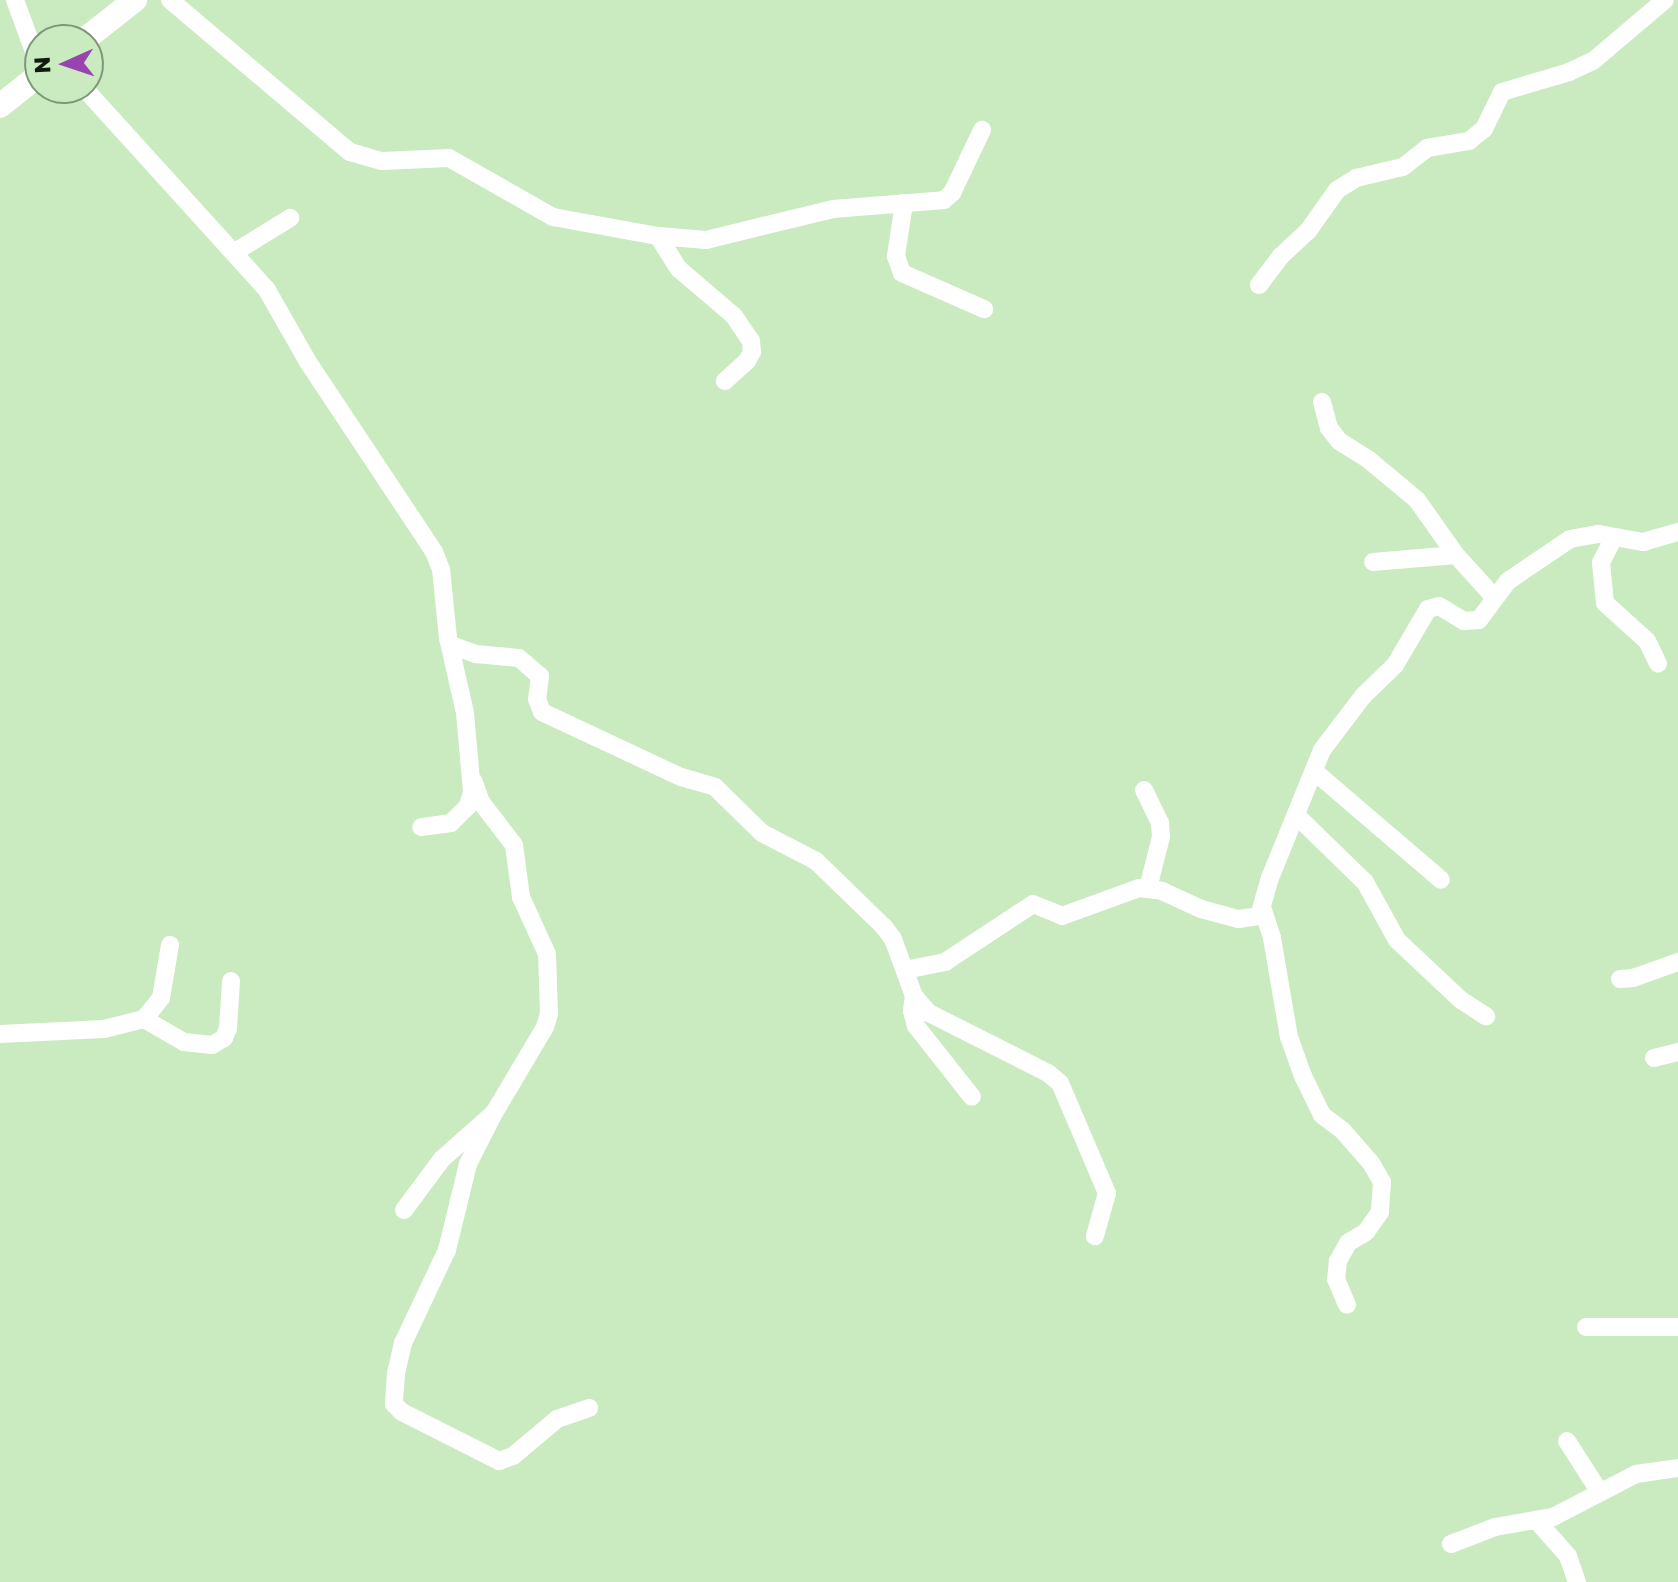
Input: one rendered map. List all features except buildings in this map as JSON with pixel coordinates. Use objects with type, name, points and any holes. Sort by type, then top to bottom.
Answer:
[{"type":"main road","points":[[104,24],[135,0]]},
{"type":"main road","points":[[0,106],[24,87]]},
{"type":"street","points":[[15,0],[24,24]]},
{"type":"street","points":[[170,0],[350,152],[382,161],[449,158],[553,217],[658,236],[706,240],[833,209],[944,200],[952,193],[982,130]]},
{"type":"street","points":[[1259,285],[1281,256],[1308,231],[1337,190],[1356,178],[1403,167],[1427,148],[1469,141],[1484,129],[1502,92],[1569,72],[1593,61],[1665,0]]},
{"type":"street","points":[[99,104],[267,290],[308,362],[434,552],[441,569],[451,645],[465,713],[472,778],[468,806],[461,816],[451,823],[421,827]]},
{"type":"street","points":[[904,203],[896,256],[902,273],[984,309]]},
{"type":"street","points":[[235,252],[290,218]]},
{"type":"street","points":[[658,236],[679,269],[734,316],[751,341],[752,352],[747,361],[725,381]]},
{"type":"street","points":[[1322,402],[1329,428],[1339,441],[1369,460],[1417,500],[1456,555],[1493,596]]},
{"type":"street","points":[[1347,1305],[1336,1279],[1338,1261],[1348,1243],[1366,1232],[1380,1212],[1382,1182],[1371,1163],[1343,1131],[1322,1115],[1303,1076],[1289,1037],[1272,938],[1263,910],[1270,878],[1314,771],[1334,732],[1376,682],[1395,665],[1428,609],[1439,606],[1471,622],[1479,620],[1493,596],[1537,558],[1570,539],[1589,533],[1643,542],[1678,532]]},
{"type":"street","points":[[1614,537],[1601,563],[1605,603],[1647,641],[1658,664]]},
{"type":"street","points":[[1373,562],[1456,555]]},
{"type":"street","points":[[451,645],[476,654],[519,658],[540,676],[537,699],[542,712],[681,777],[715,787],[762,833],[816,861],[842,884],[893,939],[914,996],[929,1013],[1048,1073],[1060,1083],[1107,1193],[1095,1236]]},
{"type":"street","points":[[1314,771],[1441,880]]},
{"type":"street","points":[[472,778],[481,802],[514,845],[521,897],[542,935],[550,974],[551,1001],[545,1027],[468,1164],[447,1250],[403,1343],[396,1373],[394,1404],[402,1412],[499,1461],[513,1456],[557,1419],[589,1408]]},
{"type":"street","points":[[1144,790],[1160,823],[1161,837],[1148,888]]},
{"type":"street","points":[[1296,815],[1365,882],[1397,940],[1461,1000],[1486,1016]]},
{"type":"street","points":[[905,970],[945,962],[1033,904],[1062,916],[1148,888],[1201,909],[1238,919],[1251,920],[1263,910]]},
{"type":"street","points":[[0,1034],[104,1029],[144,1019],[161,998],[170,945]]},
{"type":"street","points":[[1620,979],[1633,978],[1678,962]]},
{"type":"street","points":[[144,1019],[184,1042],[212,1045],[224,1038],[228,1028],[231,981]]},
{"type":"street","points":[[914,996],[912,1011],[916,1026],[972,1097]]},
{"type":"street","points":[[1654,1058],[1678,1052]]},
{"type":"street","points":[[404,1210],[442,1159],[494,1113]]},
{"type":"street","points":[[1586,1327],[1678,1327]]},
{"type":"street","points":[[1567,1441],[1599,1491]]},
{"type":"street","points":[[1451,1544],[1495,1527],[1538,1522],[1636,1474],[1678,1468]]},
{"type":"street","points":[[1538,1522],[1568,1556],[1577,1582]]}]
